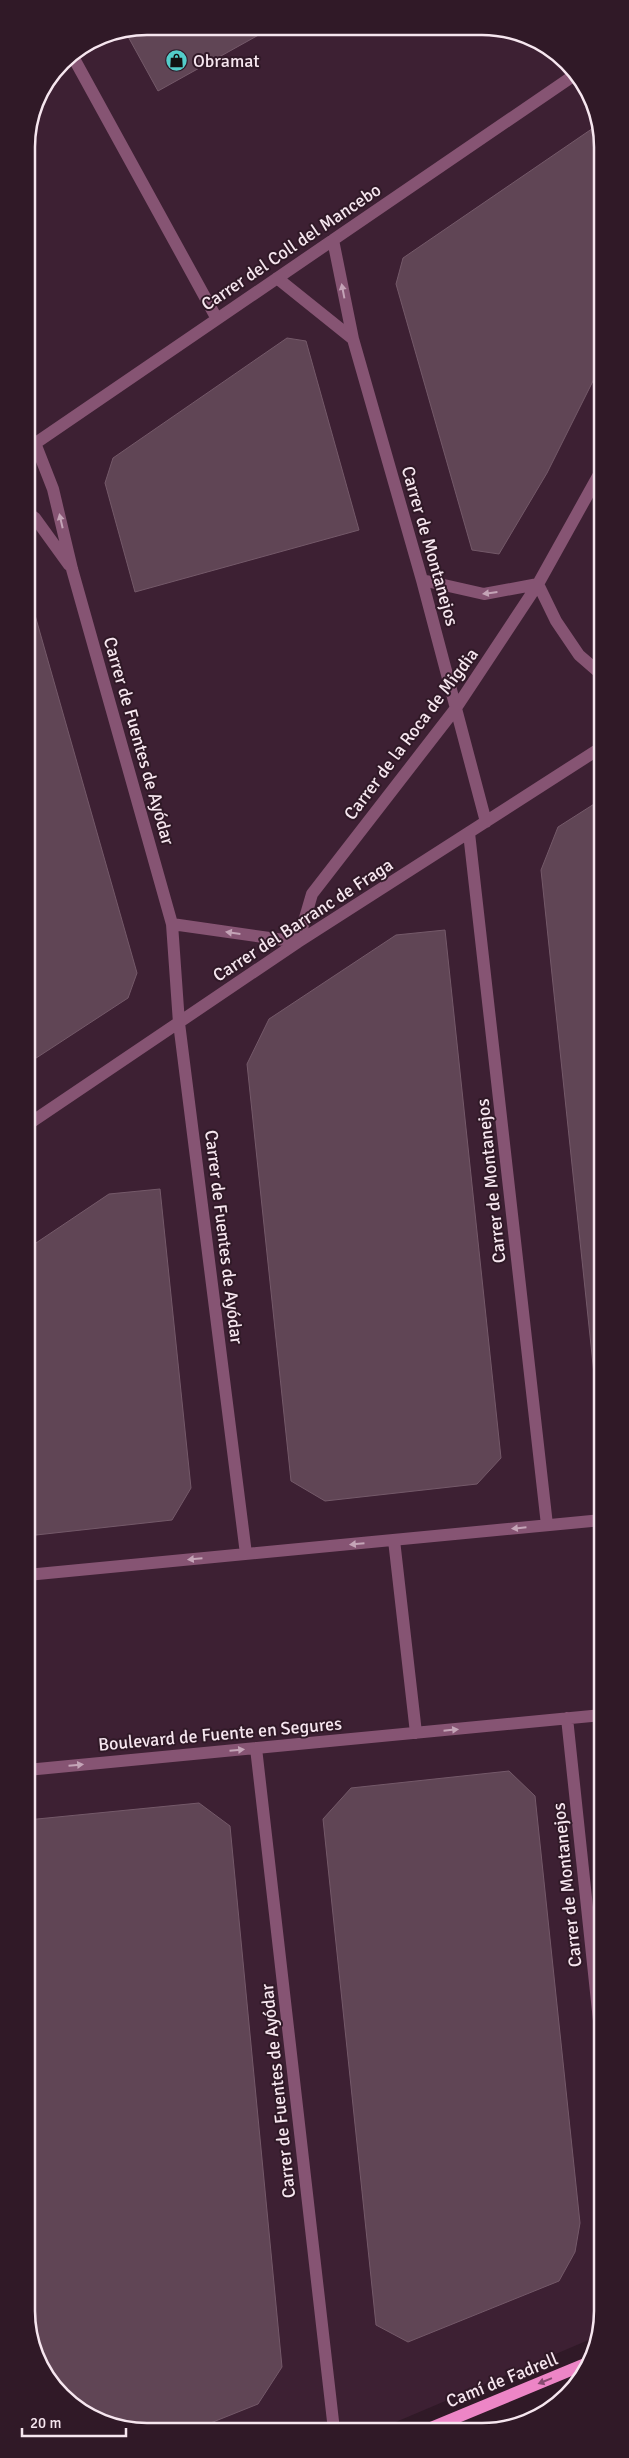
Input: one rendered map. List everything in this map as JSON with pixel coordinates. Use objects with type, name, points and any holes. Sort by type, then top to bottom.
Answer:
[{"type":"main road","name":"Camí de Fadrell","points":[[443,2423],[579,2366]]},
{"type":"street","points":[[75,61],[218,319]]},
{"type":"street","name":"Carrer del Coll del Mancebo","points":[[35,443],[570,78]]},
{"type":"street","name":"Carrer de Montanejos","points":[[333,240],[353,339],[422,580],[486,822]]},
{"type":"street","points":[[277,278],[353,339]]},
{"type":"street","name":"Carrer de Fuentes de Ayódar","points":[[35,454],[53,489],[72,569],[172,924],[179,1023],[246,1554]]},
{"type":"street","name":"Carrer de la Roca de Migdia","points":[[298,942],[312,894],[456,708],[538,584],[594,483]]},
{"type":"street","name":"Carrer de Fuentes de Ayódar","points":[[35,519],[72,569]]},
{"type":"street","points":[[422,580],[484,594],[538,584],[556,621],[579,655],[594,668]]},
{"type":"street","name":"Carrer del Barranc de Fraga","points":[[35,1120],[298,942],[594,753]]},
{"type":"street","name":"Carrer de Montanejos","points":[[469,833],[547,1525]]},
{"type":"street","points":[[172,924],[298,942]]},
{"type":"street","points":[[35,1574],[594,1521]]},
{"type":"street","points":[[394,1540],[416,1733]]},
{"type":"street","name":"Boulevard de Fuente en Segures","points":[[35,1769],[594,1716]]},
{"type":"street","name":"Carrer de Montanejos","points":[[567,1718],[594,1973]]},
{"type":"street","name":"Carrer de Fuentes de Ayódar","points":[[256,1748],[333,2423]]},
{"type":"shaded area","points":[[147,35],[482,35],[504,37],[538,50],[556,63],[571,79],[579,91],[590,118],[594,147],[594,2319],[592,2333],[590,2339],[393,2423],[139,2423],[125,2421],[104,2414],[91,2408],[73,2395],[43,2350],[36,2326],[35,2311],[36,132],[47,97],[63,73],[91,50],[125,37]]},
{"type":"building","name":"Obramat","points":[[259,35],[158,91],[128,37]]},
{"type":"building","points":[[592,129],[594,147],[594,379],[547,473],[499,554],[472,550],[396,284],[403,258]]},
{"type":"building","points":[[287,338],[306,341],[359,530],[135,592],[105,483],[113,458]]},
{"type":"building","points":[[35,615],[137,973],[128,998],[35,1059]]},
{"type":"building","points":[[594,804],[594,1374],[541,870],[558,827]]},
{"type":"building","points":[[445,930],[501,1458],[477,1484],[325,1501],[291,1481],[247,1064],[269,1019],[396,935]]},
{"type":"building","points":[[160,1189],[191,1488],[172,1520],[35,1535],[35,1244],[109,1194]]},
{"type":"building","points":[[509,1771],[535,1796],[580,2223],[575,2252],[559,2281],[408,2342],[376,2325],[323,1819],[351,1788]]},
{"type":"building","points":[[199,1803],[230,1826],[282,2367],[258,2404],[210,2423],[139,2423],[118,2419],[91,2408],[63,2385],[47,2361],[39,2340],[35,2311],[35,1819]]},
{"type":"place","name":"Obramat","points":[[177,61]]}]
